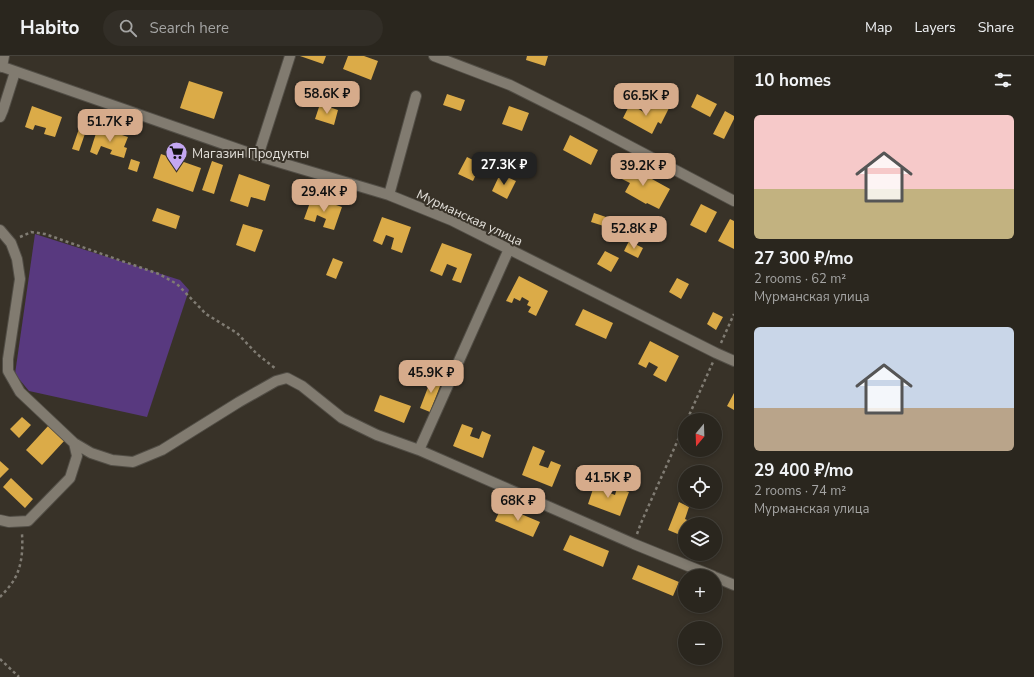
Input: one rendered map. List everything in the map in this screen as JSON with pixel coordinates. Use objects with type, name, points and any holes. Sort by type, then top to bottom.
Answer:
[{"type":"street","points":[[1,67],[4,56]]},
{"type":"street","points":[[258,156],[290,56]]},
{"type":"street","points":[[434,56],[510,85],[734,201]]},
{"type":"street","name":"Мурманская улица","points":[[1,67],[258,156],[389,195],[451,220],[734,361]]},
{"type":"street","points":[[0,117],[15,72]]},
{"type":"street","points":[[389,195],[416,96]]},
{"type":"street","points":[[0,230],[11,243],[17,259],[20,279],[8,359],[8,371],[20,392],[74,443],[91,453],[112,460],[133,462],[162,450],[239,402],[276,381],[287,378],[302,386],[342,418],[377,435],[420,450],[634,544],[696,569]]},
{"type":"street","points":[[420,450],[510,249]]},
{"type":"street","points":[[0,520],[9,522],[28,521],[70,478],[77,456],[74,443]]},
{"type":"street","points":[[722,580],[734,585]]},
{"type":"path","points":[[11,243],[31,232],[45,234],[159,274],[177,284],[206,314],[237,333],[257,354],[287,378]]},
{"type":"path","points":[[690,413],[734,314]]},
{"type":"path","points":[[634,544],[641,523],[678,440]]},
{"type":"path","points":[[0,597],[14,581],[20,567],[23,551],[22,534],[28,521]]},
{"type":"path","points":[[0,659],[19,677]]},
{"type":"shaded area","points":[[35,234],[180,280],[189,290],[147,417],[29,391],[15,374]]},
{"type":"building","points":[[300,56],[326,56],[323,64]]},
{"type":"building","points":[[348,56],[364,56],[378,61],[371,80],[343,69]]},
{"type":"building","points":[[527,56],[548,56],[545,66],[526,60]]},
{"type":"building","points":[[189,81],[223,92],[214,119],[180,108]]},
{"type":"building","points":[[447,94],[465,100],[461,111],[443,105]]},
{"type":"building","points":[[697,94],[717,104],[710,117],[691,107]]},
{"type":"building","points":[[659,103],[669,108],[661,124],[658,122],[652,134],[623,118],[630,104],[647,114],[652,105],[656,108]]},
{"type":"building","points":[[320,104],[338,110],[334,125],[315,119]]},
{"type":"building","points":[[32,106],[62,117],[55,137],[44,134],[46,128],[35,125],[33,130],[25,127]]},
{"type":"building","points":[[509,106],[529,113],[522,131],[502,124]]},
{"type":"building","points":[[725,111],[734,116],[734,119],[724,139],[713,134]]},
{"type":"building","points":[[81,123],[88,125],[79,151],[72,149]]},
{"type":"building","points":[[98,127],[128,137],[124,147],[127,148],[124,158],[110,154],[112,150],[101,146],[97,155],[90,152]]},
{"type":"building","points":[[570,135],[598,150],[591,165],[563,150]]},
{"type":"building","name":"Магазин Продукты","points":[[161,154],[201,168],[193,192],[153,178]]},
{"type":"building","points":[[467,157],[481,164],[473,181],[458,174]]},
{"type":"building","points":[[131,159],[140,162],[137,172],[128,169]]},
{"type":"building","points":[[212,161],[223,165],[214,194],[202,190]]},
{"type":"building","points":[[623,163],[670,189],[659,209],[647,203],[646,204],[625,192],[630,183],[616,176]]},
{"type":"building","points":[[239,174],[270,185],[265,201],[251,197],[248,207],[230,201]]},
{"type":"building","points":[[500,174],[516,181],[507,199],[492,191]]},
{"type":"building","points":[[312,197],[342,207],[334,230],[323,227],[326,219],[317,215],[315,222],[304,219]]},
{"type":"building","points":[[701,204],[717,212],[706,233],[690,225]]},
{"type":"building","points":[[157,208],[180,216],[176,229],[152,221]]},
{"type":"building","points":[[594,213],[612,219],[610,228],[591,222]]},
{"type":"building","points":[[382,217],[411,227],[402,253],[391,249],[394,238],[386,235],[382,245],[373,241]]},
{"type":"building","points":[[730,219],[734,221],[734,249],[718,241]]},
{"type":"building","points":[[243,224],[263,230],[255,252],[236,245]]},
{"type":"building","points":[[629,241],[643,248],[638,258],[624,251]]},
{"type":"building","points":[[442,243],[472,254],[461,283],[452,280],[457,268],[447,264],[442,276],[430,271]]},
{"type":"building","points":[[605,251],[619,258],[611,272],[597,264]]},
{"type":"building","points":[[333,258],[343,262],[336,279],[326,275]]},
{"type":"building","points":[[519,276],[548,291],[536,316],[528,312],[531,307],[527,305],[529,301],[522,297],[520,301],[514,298],[512,303],[506,301]]},
{"type":"building","points":[[677,278],[689,284],[681,299],[669,292]]},
{"type":"building","points":[[583,309],[613,323],[606,339],[575,325]]},
{"type":"building","points":[[713,312],[723,317],[716,330],[707,324]]},
{"type":"building","points":[[650,341],[679,356],[666,382],[653,375],[658,367],[649,362],[646,368],[638,364]]},
{"type":"building","points":[[432,377],[442,381],[430,412],[420,408]]},
{"type":"building","points":[[734,393],[734,410],[727,406]]},
{"type":"building","points":[[380,395],[411,406],[404,423],[374,411]]},
{"type":"building","points":[[22,417],[31,425],[19,438],[10,429]]},
{"type":"building","points":[[462,424],[473,428],[470,436],[479,439],[482,431],[491,435],[483,458],[453,446]]},
{"type":"building","points":[[49,425],[65,440],[42,465],[26,450]]},
{"type":"building","points":[[533,446],[545,451],[539,465],[548,468],[551,461],[561,465],[552,487],[522,475]]},
{"type":"building","points":[[0,461],[9,469],[0,478]]},
{"type":"building","points":[[11,478],[33,499],[25,508],[3,487]]},
{"type":"building","points":[[596,480],[608,485],[605,491],[615,495],[617,488],[629,492],[620,516],[588,504]]},
{"type":"building","points":[[678,505],[678,509],[688,509],[686,517],[678,517],[678,534],[668,530]]},
{"type":"building","points":[[502,506],[540,522],[533,537],[495,521]]},
{"type":"building","points":[[570,535],[609,551],[603,567],[563,550]]},
{"type":"building","points":[[638,565],[678,582],[678,584],[673,596],[632,579]]},
{"type":"place","name":"Магазин Продукты","points":[[177,172]]}]
